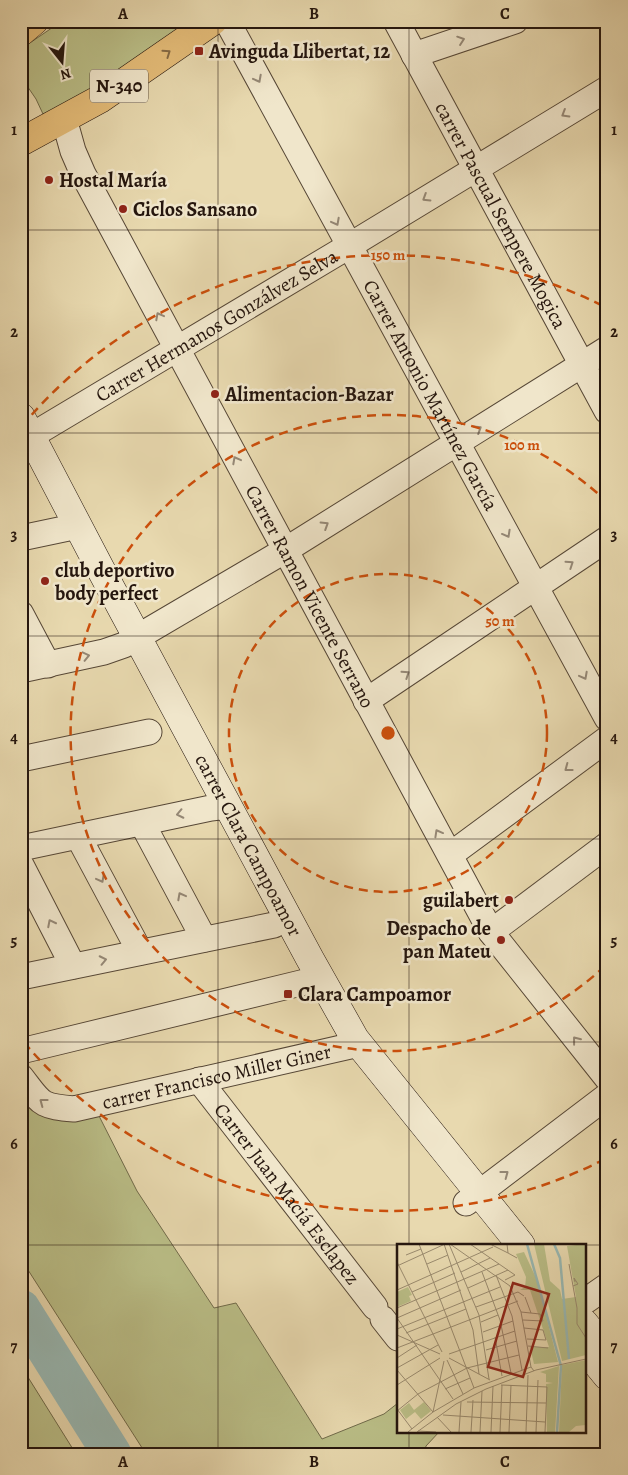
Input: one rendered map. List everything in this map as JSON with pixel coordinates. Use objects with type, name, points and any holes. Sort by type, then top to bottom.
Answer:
[{"type":"highway","points":[[21,32],[34,21]]},
{"type":"highway","name":"N-340","points":[[21,142],[100,99],[213,21]]},
{"type":"street","name":"Carrer Antonio Martínez García","points":[[227,21],[607,718]]},
{"type":"street","name":"carrer Pascual Sempere Mogica","points":[[396,21],[607,411]]},
{"type":"street","points":[[414,56],[515,21]]},
{"type":"street","name":"Carrer Hermanos Gonzálvez Selva","points":[[25,437],[177,349],[607,89]]},
{"type":"street","name":"Carrer Ramon Vicente Serrano","points":[[64,120],[82,174],[491,932],[607,1078]]},
{"type":"street","points":[[21,670],[104,652],[130,641],[284,551],[607,349]]},
{"type":"street","name":"carrer Clara Campoamor","points":[[25,437],[70,528],[219,807],[352,1046]]},
{"type":"street","points":[[21,538],[70,528]]},
{"type":"street","points":[[366,701],[607,539]]},
{"type":"street","points":[[21,614],[48,665]]},
{"type":"street","points":[[21,759],[149,732]]},
{"type":"street","points":[[450,856],[607,739]]},
{"type":"street","points":[[21,848],[219,807]]},
{"type":"street","points":[[142,823],[204,939]]},
{"type":"street","points":[[78,836],[140,952]]},
{"type":"street","points":[[491,932],[607,845]]},
{"type":"street","points":[[21,865],[73,966]]},
{"type":"street","points":[[21,977],[281,921]]},
{"type":"street","name":"carrer Clara Campoamor","points":[[281,921],[305,982],[352,1046],[473,1198],[520,1244]]},
{"type":"street","points":[[21,1051],[305,982]]},
{"type":"street","name":"carrer Francisco Miller Giner","points":[[21,1077],[41,1102],[51,1107],[74,1109],[352,1046]]},
{"type":"street","name":"Carrer Juan Maciá Esclapez","points":[[199,1080],[385,1321]]},
{"type":"street","points":[[473,1198],[607,1096]]},
{"type":"street","name":"carrer Clara Campoamor","points":[[473,1198],[499,1244]]},
{"type":"street","points":[[586,1301],[607,1286]]},
{"type":"street","points":[[586,1325],[607,1351]]},
{"type":"street","points":[[586,1350],[607,1376]]},
{"type":"green space","points":[[62,21],[189,21],[69,104],[43,114],[36,99],[21,77],[21,49]]},
{"type":"green space","points":[[21,1084],[96,1110],[137,1191],[214,1308],[236,1303],[322,1439],[384,1414],[397,1404],[397,1432],[439,1432],[426,1446],[424,1454],[146,1454],[21,1259]]},
{"type":"green space","points":[[21,1366],[76,1454],[21,1454]]},
{"type":"waterway","points":[[21,1309],[112,1454]]},
{"type":"place","name":"Avinguda Llibertat, 12","points":[[199,51]]},
{"type":"place","name":"Hostal María","points":[[49,180]]},
{"type":"place","name":"Ciclos Sansano","points":[[123,209]]},
{"type":"place","name":"Alimentacion-Bazar","points":[[215,394]]},
{"type":"place","name":"club deportivo body perfect","points":[[45,581]]},
{"type":"place","name":"guilabert","points":[[509,900]]},
{"type":"place","name":"Despacho de pan Mateu","points":[[501,940]]},
{"type":"place","name":"Clara Campoamor","points":[[288,994]]}]
